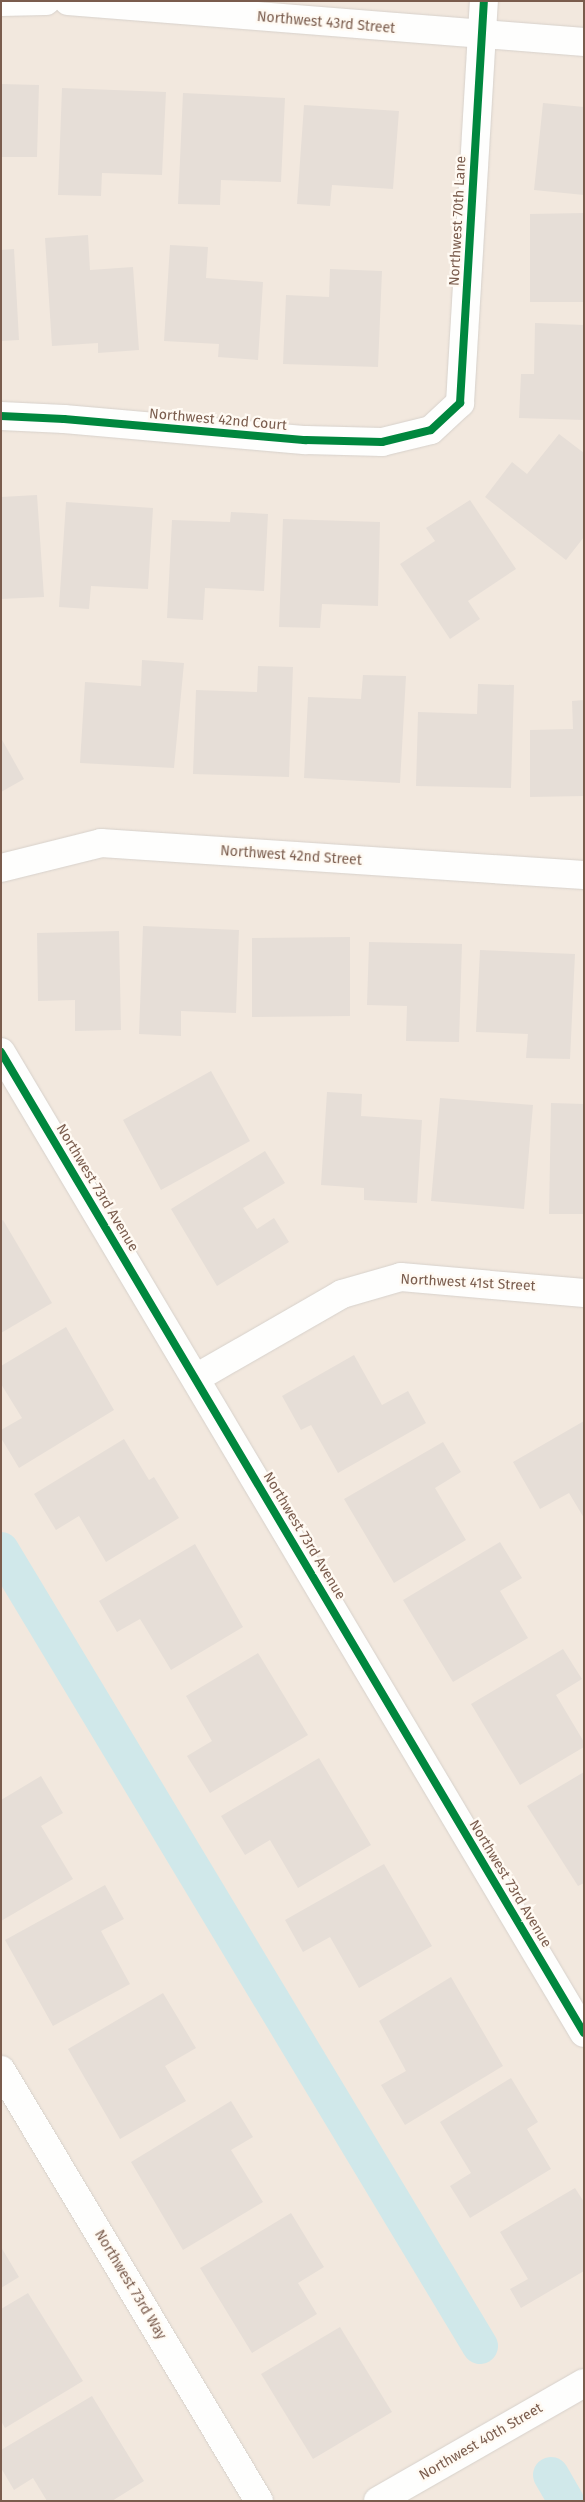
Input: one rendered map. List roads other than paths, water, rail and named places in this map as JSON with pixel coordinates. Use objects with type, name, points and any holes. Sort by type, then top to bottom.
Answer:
[{"type":"street","points":[[1,2],[46,1]]},
{"type":"street","name":"Northwest 43rd Street","points":[[68,1],[482,36],[584,42]]},
{"type":"street","name":"Northwest 70th Lane","points":[[431,430],[460,403],[484,1]]},
{"type":"street","name":"Northwest 42nd Court","points":[[1,416],[64,419],[306,440],[382,442],[431,430]]},
{"type":"street","name":"Northwest 42nd Street","points":[[1,868],[101,843],[584,875]]},
{"type":"street","name":"Northwest 73rd Avenue","points":[[1,1052],[584,2033]]},
{"type":"street","name":"Northwest 41st Street","points":[[196,1378],[342,1294],[400,1277],[584,1293]]},
{"type":"street","name":"Northwest 73rd Way","points":[[1,2070],[259,2501]]},
{"type":"street","name":"Northwest 40th Street","points":[[378,2501],[584,2383]]},
{"type":"waterway","points":[[1,1550],[480,2346]]},
{"type":"waterway","points":[[551,2475],[566,2501]]}]
